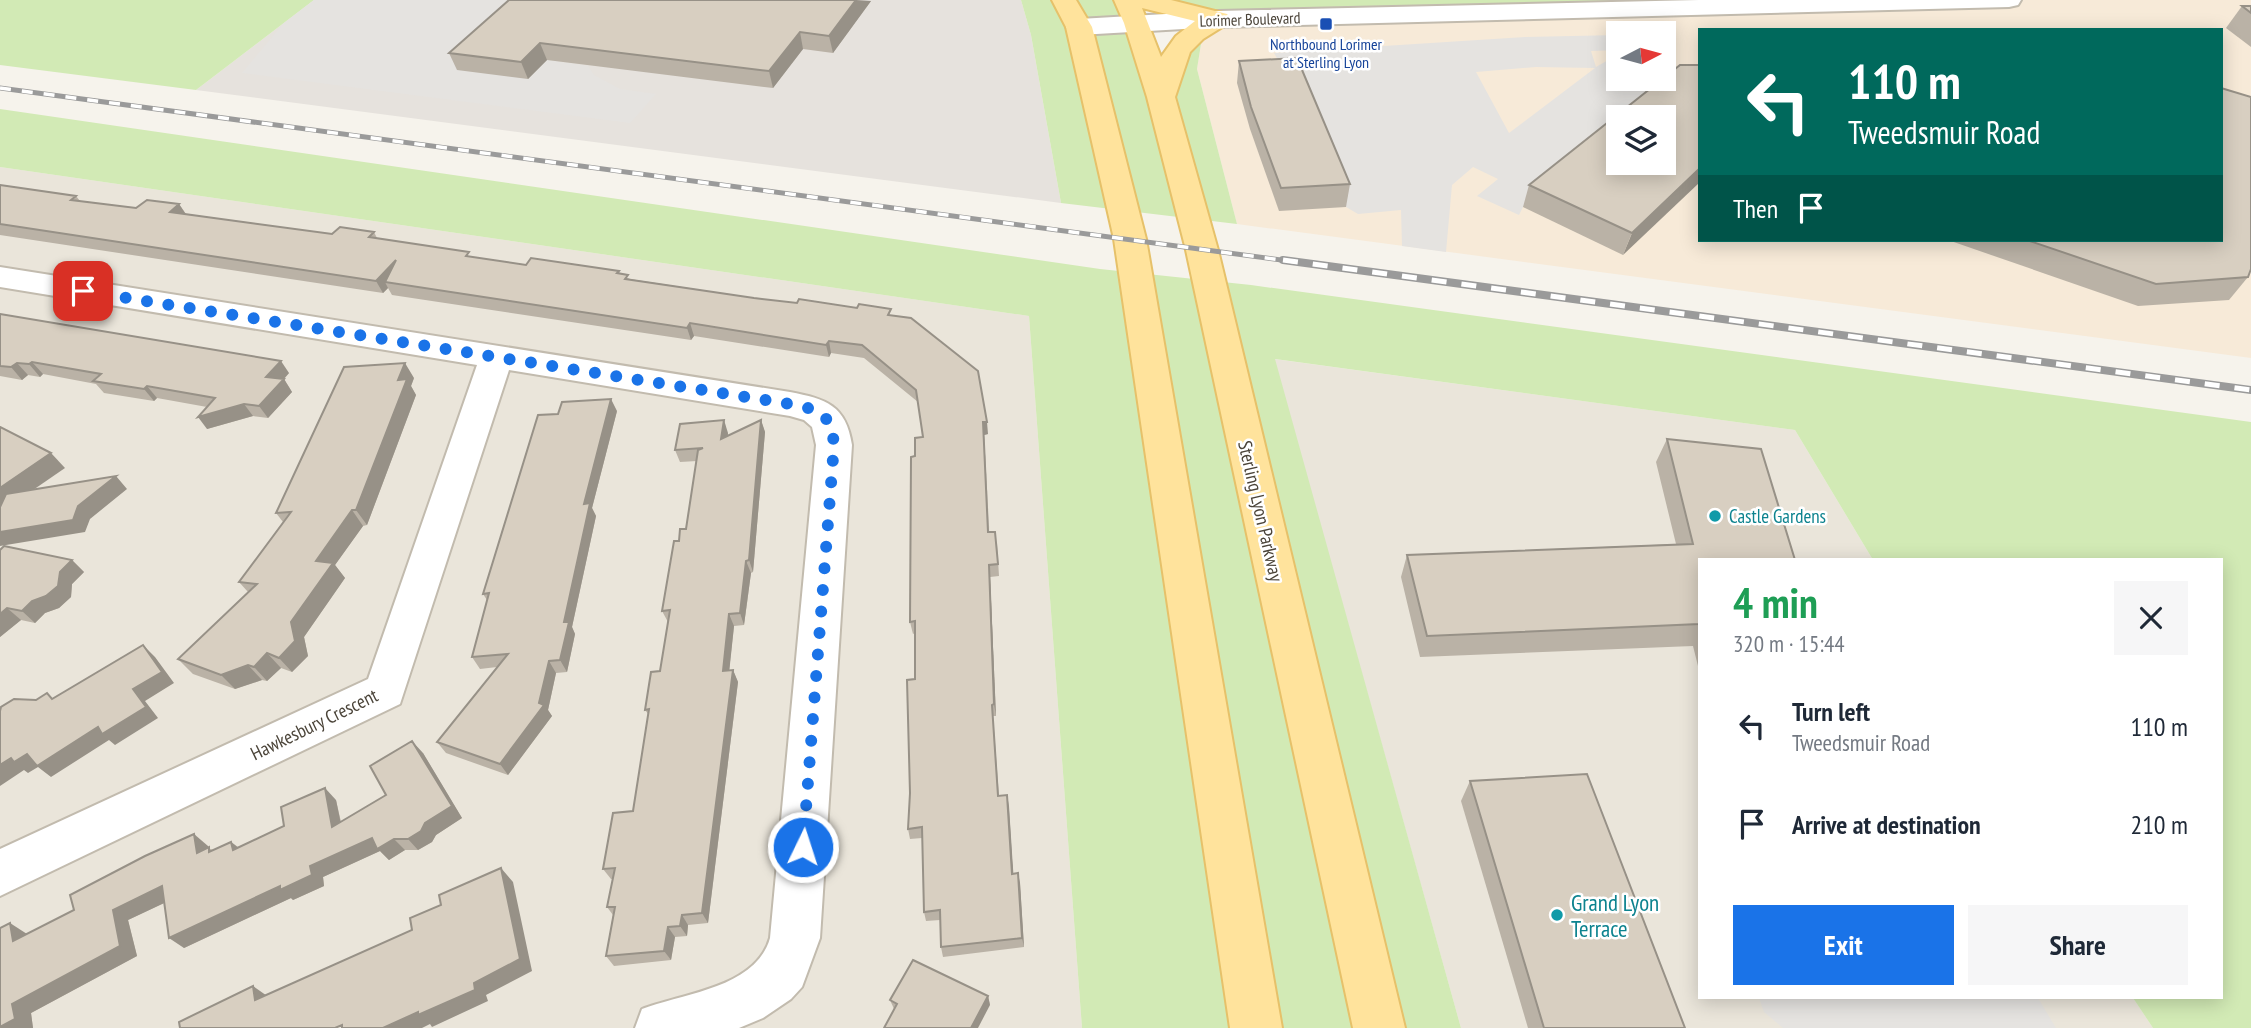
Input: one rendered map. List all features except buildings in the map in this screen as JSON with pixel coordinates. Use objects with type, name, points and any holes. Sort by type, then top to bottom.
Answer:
[{"type":"main road","name":"Sterling Lyon Parkway","points":[[1135,8],[1202,250],[1379,1028]]},
{"type":"main road","points":[[1071,14],[1130,239],[1256,1028]]},
{"type":"main road","points":[[1161,97],[1168,68],[1182,42],[1197,29],[1218,19]]},
{"type":"street","name":"Lorimer Boulevard","points":[[1071,14],[1135,8],[1218,19],[2008,0]]},
{"type":"street","points":[[0,278],[811,408],[826,416],[833,430],[834,445],[795,938],[785,967],[771,983],[729,1006],[661,1028]]},
{"type":"street","name":"Hawkesbury Crescent","points":[[0,873],[385,691],[497,356]]},
{"type":"shaded area","points":[[314,0],[1021,0],[1031,35],[1061,203],[196,90]]},
{"type":"shaded area","points":[[314,0],[535,0],[527,79],[547,60],[588,66],[594,75],[620,89],[656,94],[630,123],[242,73],[284,23]]},
{"type":"shaded area","points":[[2009,0],[2251,0],[2251,358],[1237,224],[1197,69],[1201,44],[1218,19]]},
{"type":"shaded area","points":[[1606,35],[1606,50],[1591,51],[1596,67],[1606,61],[1606,91],[1655,91],[1635,105],[1606,105],[1606,129],[1523,207],[1519,215],[1477,196],[1498,179],[1473,167],[1452,185],[1446,252],[1402,246],[1401,210],[1358,214],[1346,207],[1314,127],[1325,126],[1318,106],[1305,107],[1274,53],[1525,37]],"holes":[[[1536,67],[1595,68],[1509,133],[1476,72]]]},
{"type":"shaded area","points":[[0,167],[1029,316],[1082,1028],[0,1028]]},
{"type":"shaded area","points":[[1274,359],[1795,430],[1872,558],[1698,558],[1698,999],[2134,999],[2153,1028],[1461,1028]]},
{"type":"shaded area","points":[[1759,999],[2039,999],[2056,1028],[1783,1028],[1764,1012]]},
{"type":"green space","points":[[0,0],[314,0],[196,90],[0,65]]},
{"type":"green space","points":[[1021,0],[1126,0],[1160,96],[1197,29],[1141,0],[2009,0],[1218,19],[1201,44],[1197,69],[1237,224],[1061,203],[1031,35]]},
{"type":"green space","points":[[0,109],[1100,269],[1251,285],[2251,422],[2251,1028],[2153,1028],[2134,999],[2223,999],[2223,558],[1872,558],[1795,430],[1275,359],[1461,1028],[1082,1028],[1029,316],[0,167]]},
{"type":"railway","points":[[0,88],[1296,262]]},
{"type":"railway","points":[[1283,260],[2251,390]]},
{"type":"place","name":"Northbound Lorimer at Sterling Lyon","points":[[1326,24]]},
{"type":"place","name":"Castle Gardens","points":[[1715,516]]},
{"type":"place","name":"Grand Lyon Terrace","points":[[1557,915]]},
{"type":"route","points":[[83,291],[790,404],[811,408],[826,416],[833,430],[834,445],[803,847]]}]
